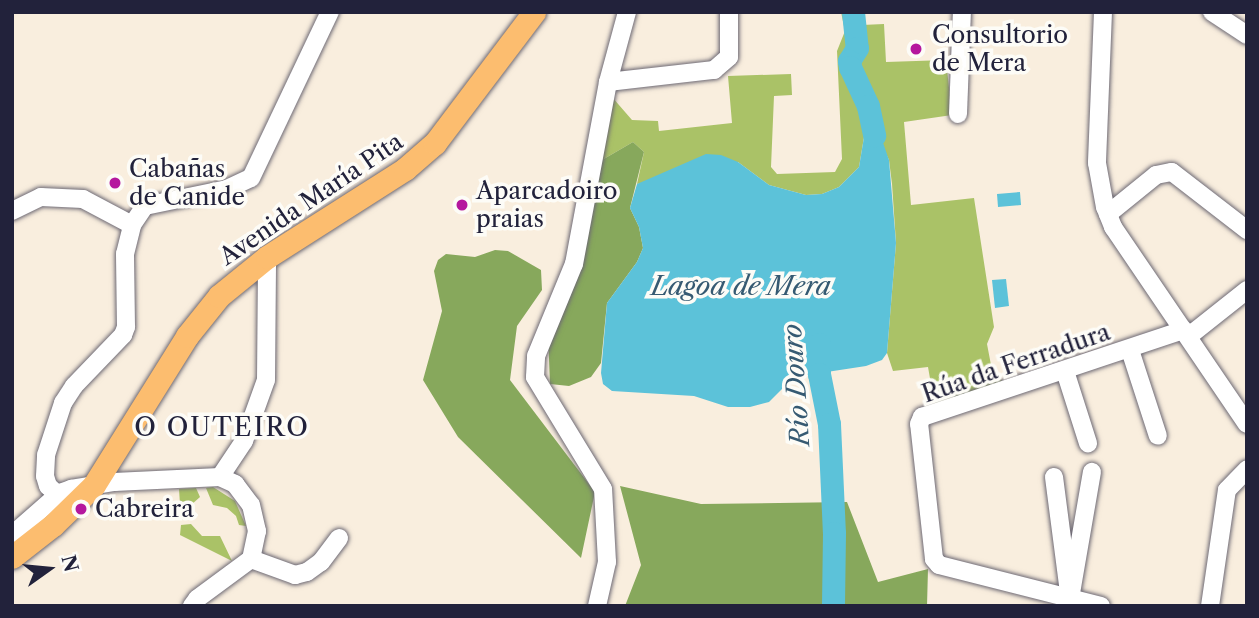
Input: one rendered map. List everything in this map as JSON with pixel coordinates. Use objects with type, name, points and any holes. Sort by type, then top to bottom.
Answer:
[{"type":"main road","name":"Avenida María Pita","points":[[12,557],[53,525],[94,485],[203,314],[232,282],[405,169],[435,143],[534,12]]},
{"type":"street","points":[[58,495],[48,486],[44,476],[46,455],[63,403],[126,327],[125,254],[132,225],[145,206],[227,189],[251,178],[330,12]]},
{"type":"street","points":[[597,606],[607,562],[603,489],[535,377],[536,356],[574,264],[608,82],[627,12]]},
{"type":"street","points":[[608,82],[714,70],[729,57],[729,12]]},
{"type":"street","points":[[958,114],[962,12]]},
{"type":"street","points":[[1103,12],[1097,163],[1098,182],[1108,214],[1247,424]]},
{"type":"street","points":[[1212,12],[1247,34]]},
{"type":"street","points":[[1108,214],[1156,175],[1172,172],[1247,230]]},
{"type":"street","points":[[12,211],[41,198],[83,199],[132,225]]},
{"type":"street","points":[[220,477],[244,441],[266,380],[267,257]]},
{"type":"street","name":"Rúa da Ferradura","points":[[1101,606],[939,565],[934,559],[919,424],[922,417],[1186,333],[1247,290]]},
{"type":"street","points":[[1130,350],[1158,436]]},
{"type":"street","points":[[1065,371],[1088,443]]},
{"type":"street","points":[[1070,599],[1092,472]]},
{"type":"street","points":[[1210,606],[1227,490],[1245,473]]},
{"type":"street","points":[[12,535],[58,495],[94,485],[220,477],[235,484],[251,505],[257,531],[251,559],[197,599],[192,606]]},
{"type":"street","points":[[1054,477],[1070,599]]},
{"type":"street","points":[[251,559],[295,575],[307,572],[321,562],[340,538]]},
{"type":"green space","points":[[841,12],[864,12],[862,25],[884,24],[886,62],[946,60],[952,115],[904,122],[911,205],[974,198],[994,327],[987,344],[991,365],[1004,384],[935,407],[928,367],[893,371],[887,353],[896,243],[892,184],[889,160],[882,145],[880,130],[865,107],[866,125],[859,167],[839,187],[822,194],[806,195],[769,185],[738,162],[637,184],[644,152],[633,142],[602,160],[612,97],[632,120],[658,121],[659,131],[732,123],[728,76],[791,74],[792,95],[774,96],[771,167],[777,174],[835,172],[842,159],[837,51],[845,31]]},
{"type":"green space","points":[[633,142],[644,152],[630,208],[639,227],[643,248],[637,262],[607,303],[601,363],[591,377],[569,386],[550,384],[548,333],[587,235],[602,160]]},
{"type":"green space","points":[[495,250],[508,251],[541,270],[542,290],[517,326],[510,380],[595,492],[581,558],[458,437],[423,380],[442,311],[434,271],[438,260],[446,254],[475,257]]},
{"type":"green space","points":[[620,486],[701,504],[847,502],[878,582],[928,569],[927,606],[625,606],[641,565]]},
{"type":"green space","points":[[213,487],[235,501],[246,526],[239,525],[236,516],[227,508],[213,505],[206,488]]},
{"type":"green space","points":[[196,488],[200,497],[191,505],[187,520],[181,520],[179,489]]},
{"type":"green space","points":[[191,524],[202,536],[220,536],[232,561],[180,535],[181,525]]},
{"type":"water","name":"Lagoa de Mera","points":[[870,105],[889,160],[896,243],[887,353],[882,360],[866,366],[794,377],[769,402],[750,407],[728,407],[694,396],[612,391],[603,384],[601,373],[607,303],[637,262],[643,248],[639,227],[630,208],[637,184],[706,154],[721,155],[738,162],[769,185],[806,195],[822,194],[839,187],[859,167],[866,125],[865,107]]},
{"type":"water","points":[[1020,192],[1021,205],[998,207],[997,194]]},
{"type":"water","points":[[1006,279],[1009,306],[995,308],[992,280]]},
{"type":"waterway","name":"Río Douro","points":[[853,12],[857,48],[849,61],[850,67],[868,106],[874,135]]},
{"type":"waterway","name":"Río Douro","points":[[819,344],[819,374],[829,424],[834,533],[833,606]]},
{"type":"place","name":"Consultorio de Mera","points":[[916,49]]},
{"type":"place","name":"Cabañas de Canide","points":[[115,183]]},
{"type":"place","name":"Aparcadoiro praias","points":[[462,205]]},
{"type":"place","name":"Cabreira","points":[[81,509]]},
{"type":"district","name":"O OUTEIRO","points":[[222,428]]}]
